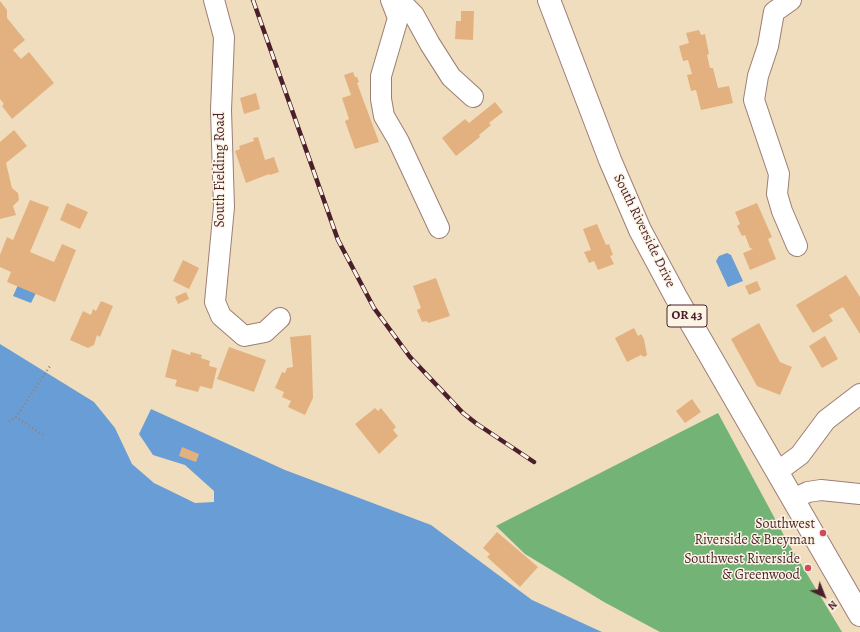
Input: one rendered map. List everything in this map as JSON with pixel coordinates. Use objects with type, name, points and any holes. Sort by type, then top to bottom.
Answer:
[{"type":"main road","name":"South Riverside Drive","points":[[549,0],[610,160],[640,230],[683,310],[860,615]]},
{"type":"street","name":"South Fielding Road","points":[[214,0],[224,37],[221,110],[224,207],[215,302],[221,316],[244,336],[265,332],[280,318]]},
{"type":"street","points":[[391,0],[398,18],[381,76],[381,99],[384,116],[398,140],[439,228]]},
{"type":"street","points":[[399,0],[414,14],[430,44],[451,76],[473,97]]},
{"type":"street","points":[[791,0],[774,12],[768,46],[758,76],[754,100],[779,174],[777,194],[797,246]]},
{"type":"street","points":[[777,472],[800,455],[826,420],[860,394]]},
{"type":"street","points":[[793,499],[808,492],[821,490],[860,494]]},
{"type":"path","points":[[9,422],[16,417],[50,366]]},
{"type":"path","points":[[16,417],[43,435]]},
{"type":"green space","points":[[718,413],[787,541],[842,632],[660,632],[604,602],[525,554],[496,526]]},
{"type":"water","points":[[727,253],[731,255],[743,281],[728,287],[716,261],[719,256]]},
{"type":"water","points":[[18,285],[36,293],[31,303],[13,296]]},
{"type":"water","points":[[0,344],[94,402],[115,428],[132,464],[154,483],[195,503],[214,502],[214,491],[185,465],[153,455],[139,434],[151,409],[285,470],[431,525],[532,600],[602,632],[0,632]]},
{"type":"building","points":[[0,1],[7,10],[7,18],[25,40],[13,50],[21,59],[29,52],[54,83],[12,119],[2,106],[4,104],[0,99]]},
{"type":"building","points":[[461,11],[474,11],[473,40],[455,39],[456,21],[461,21]]},
{"type":"building","points":[[699,30],[701,35],[705,34],[710,68],[713,68],[718,88],[729,86],[733,103],[701,110],[696,90],[691,91],[687,75],[692,74],[688,60],[683,61],[679,46],[689,43],[686,33]]},
{"type":"building","points":[[353,72],[359,82],[357,83],[379,142],[355,149],[345,121],[349,119],[342,98],[351,95],[344,75]]},
{"type":"building","points":[[256,93],[260,109],[244,114],[240,98]]},
{"type":"building","points":[[495,102],[503,112],[489,123],[491,125],[479,135],[480,137],[456,156],[442,138],[465,119],[469,123]]},
{"type":"building","points":[[14,130],[27,146],[6,163],[12,188],[18,193],[19,200],[13,206],[16,215],[0,219],[0,142]]},
{"type":"building","points":[[258,137],[265,160],[274,157],[279,172],[269,174],[246,183],[235,151],[240,149],[239,146],[254,141],[253,138]]},
{"type":"building","points":[[30,200],[49,207],[30,252],[54,262],[62,244],[76,250],[55,302],[7,282],[11,272],[0,267],[0,255],[7,237],[13,240]]},
{"type":"building","points":[[67,203],[88,212],[80,229],[60,220]]},
{"type":"building","points":[[757,203],[772,237],[768,239],[776,259],[750,270],[743,253],[753,249],[750,248],[745,235],[742,236],[737,226],[740,224],[735,212]]},
{"type":"building","points":[[597,224],[606,245],[609,244],[613,255],[610,256],[614,264],[598,270],[594,261],[589,263],[584,252],[591,250],[583,229]]},
{"type":"building","points":[[183,260],[199,268],[189,289],[173,281]]},
{"type":"building","points":[[846,275],[860,297],[860,334],[843,307],[829,315],[833,321],[813,333],[796,305]]},
{"type":"building","points":[[436,278],[450,316],[428,323],[427,321],[422,322],[417,310],[421,308],[413,286]]},
{"type":"building","points":[[757,281],[761,290],[749,295],[745,286]]},
{"type":"building","points":[[186,292],[189,299],[178,304],[175,297]]},
{"type":"building","points":[[101,301],[113,306],[100,337],[97,335],[94,345],[88,348],[70,340],[83,311],[91,315],[93,309],[96,311]]},
{"type":"building","points":[[759,323],[780,362],[792,367],[780,395],[757,386],[731,339]]},
{"type":"building","points":[[634,328],[638,336],[641,334],[644,339],[647,355],[644,357],[641,355],[627,362],[615,338]]},
{"type":"building","points":[[311,335],[313,398],[305,415],[288,407],[291,401],[282,397],[284,392],[275,388],[282,372],[285,373],[287,368],[293,367],[290,337]]},
{"type":"building","points":[[825,336],[838,359],[822,368],[809,346]]},
{"type":"building","points":[[229,347],[266,360],[254,392],[217,379]]},
{"type":"building","points":[[172,349],[190,355],[191,352],[202,355],[201,358],[210,361],[209,366],[217,368],[212,389],[200,386],[198,392],[175,386],[177,380],[165,377]]},
{"type":"building","points":[[692,399],[701,412],[685,423],[676,411]]},
{"type":"building","points":[[375,408],[378,411],[381,408],[396,427],[393,430],[398,436],[379,454],[355,424]]},
{"type":"building","points":[[182,447],[199,454],[196,462],[179,456]]},
{"type":"building","points":[[497,532],[538,567],[520,587],[487,557],[490,554],[483,548]]},
{"type":"railway","points":[[253,0],[338,240],[374,308],[410,357],[463,413],[534,462]]},
{"type":"place","name":"Southwest Riverside & Breyman","points":[[823,533]]},
{"type":"place","name":"Southwest Riverside & Greenwood","points":[[808,568]]}]
